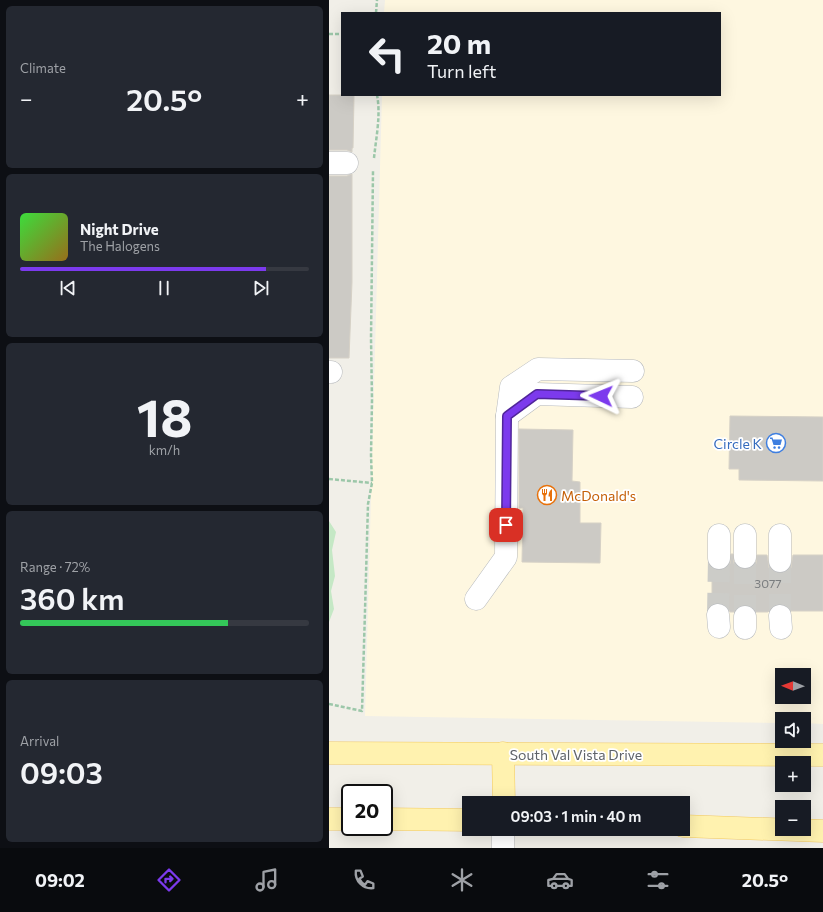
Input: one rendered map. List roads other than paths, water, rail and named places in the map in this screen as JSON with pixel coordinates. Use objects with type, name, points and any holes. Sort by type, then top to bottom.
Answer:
[{"type":"main road","name":"South Val Vista Drive","points":[[329,753],[823,755]]},
{"type":"main road","points":[[503,754],[503,796]]},
{"type":"main road","points":[[329,819],[341,819]]},
{"type":"main road","points":[[393,819],[462,820]]},
{"type":"main road","points":[[690,826],[823,831]]},
{"type":"lane","points":[[476,599],[506,556],[507,416],[511,387],[538,369],[633,371]]},
{"type":"lane","points":[[507,416],[537,394],[632,397]]},
{"type":"lane","points":[[719,535],[719,558]]},
{"type":"lane","points":[[745,535],[745,558]]},
{"type":"lane","points":[[780,535],[780,560]]},
{"type":"lane","points":[[503,836],[503,848]]},
{"type":"tunnel","points":[[745,557],[745,617]]},
{"type":"tunnel","points":[[718,615],[719,558]]},
{"type":"tunnel","points":[[780,561],[780,616]]},
{"type":"place","name":"Circle K","points":[[776,443]]},
{"type":"place","name":"McDonald's","points":[[547,495]]}]
